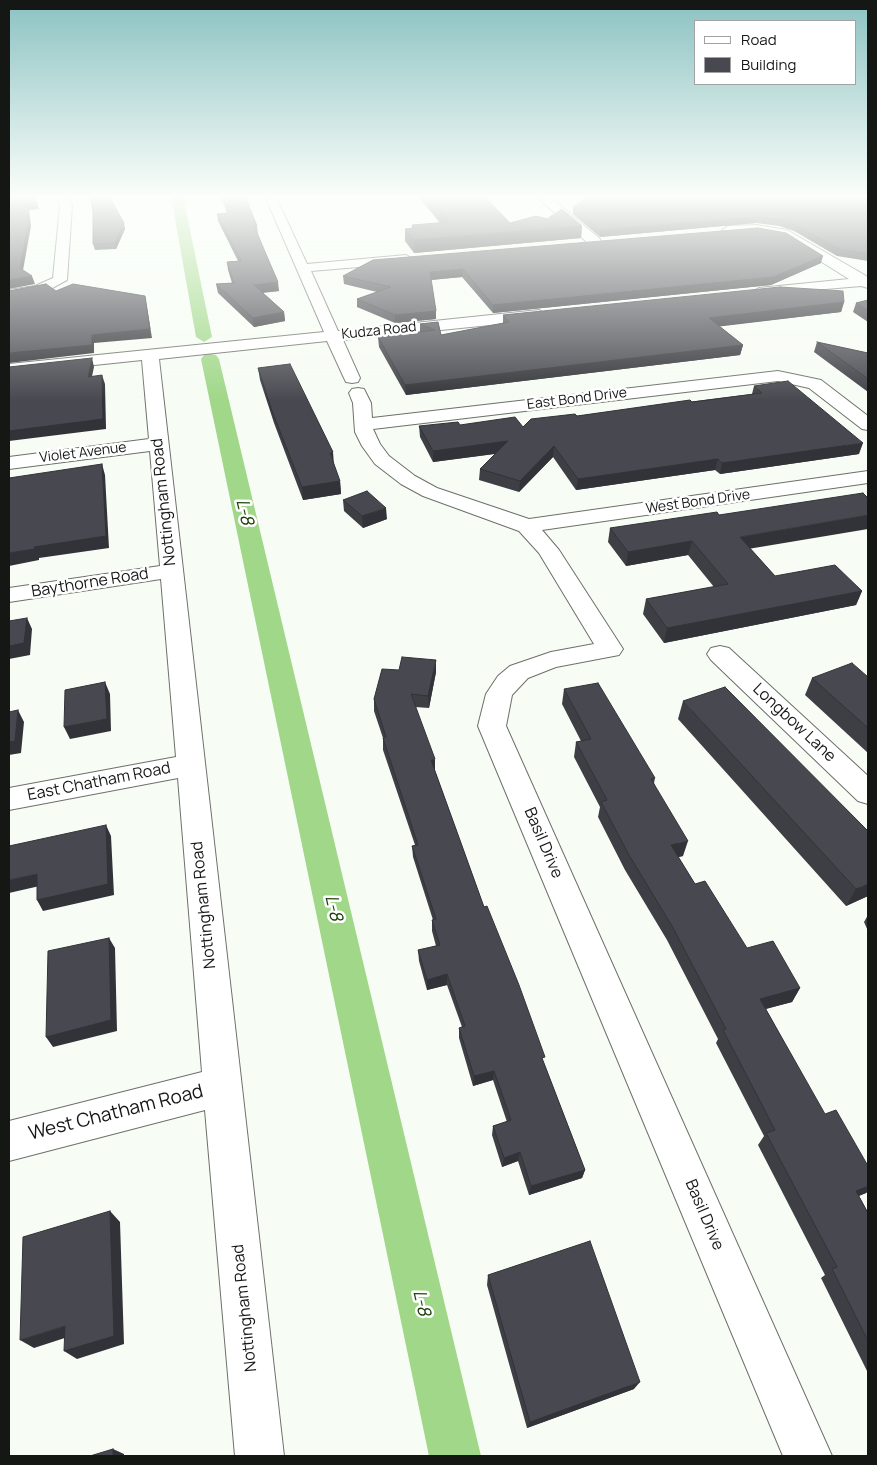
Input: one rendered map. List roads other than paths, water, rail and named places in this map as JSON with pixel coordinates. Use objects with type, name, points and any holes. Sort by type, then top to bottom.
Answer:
[{"type":"street","points":[[9,294],[55,284],[62,277],[63,264]]},
{"type":"street","points":[[301,264],[362,403],[362,424],[371,446],[382,460],[408,480],[457,503],[527,526]]},
{"type":"street","points":[[303,268],[342,264]]},
{"type":"street","points":[[837,264],[867,282]]},
{"type":"street","points":[[746,294],[867,282]]},
{"type":"street","name":"Kudza Road","points":[[9,369],[558,313]]},
{"type":"street","name":"Nottingham Road","points":[[150,354],[259,1456]]},
{"type":"street","name":"East Bond Drive","points":[[362,424],[765,376],[791,377],[804,380],[824,389],[868,425]]},
{"type":"street","name":"Violet Avenue","points":[[9,463],[158,444]]},
{"type":"street","name":"West Bond Drive","points":[[527,526],[868,477]]},
{"type":"street","name":"Basil Drive","points":[[527,526],[548,550],[610,649],[534,664],[519,672],[507,682],[499,694],[492,726],[808,1456]]},
{"type":"street","name":"Baythorne Road","points":[[9,595],[171,571]]},
{"type":"street","name":"Longbow Lane","points":[[720,654],[868,793]]},
{"type":"street","name":"East Chatham Road","points":[[9,799],[190,765]]},
{"type":"street","name":"West Chatham Road","points":[[9,1140],[222,1086]]},
{"type":"waterway","name":"L-8","points":[[190,264],[204,337]]},
{"type":"waterway","name":"L-8","points":[[210,359],[455,1456]]}]
